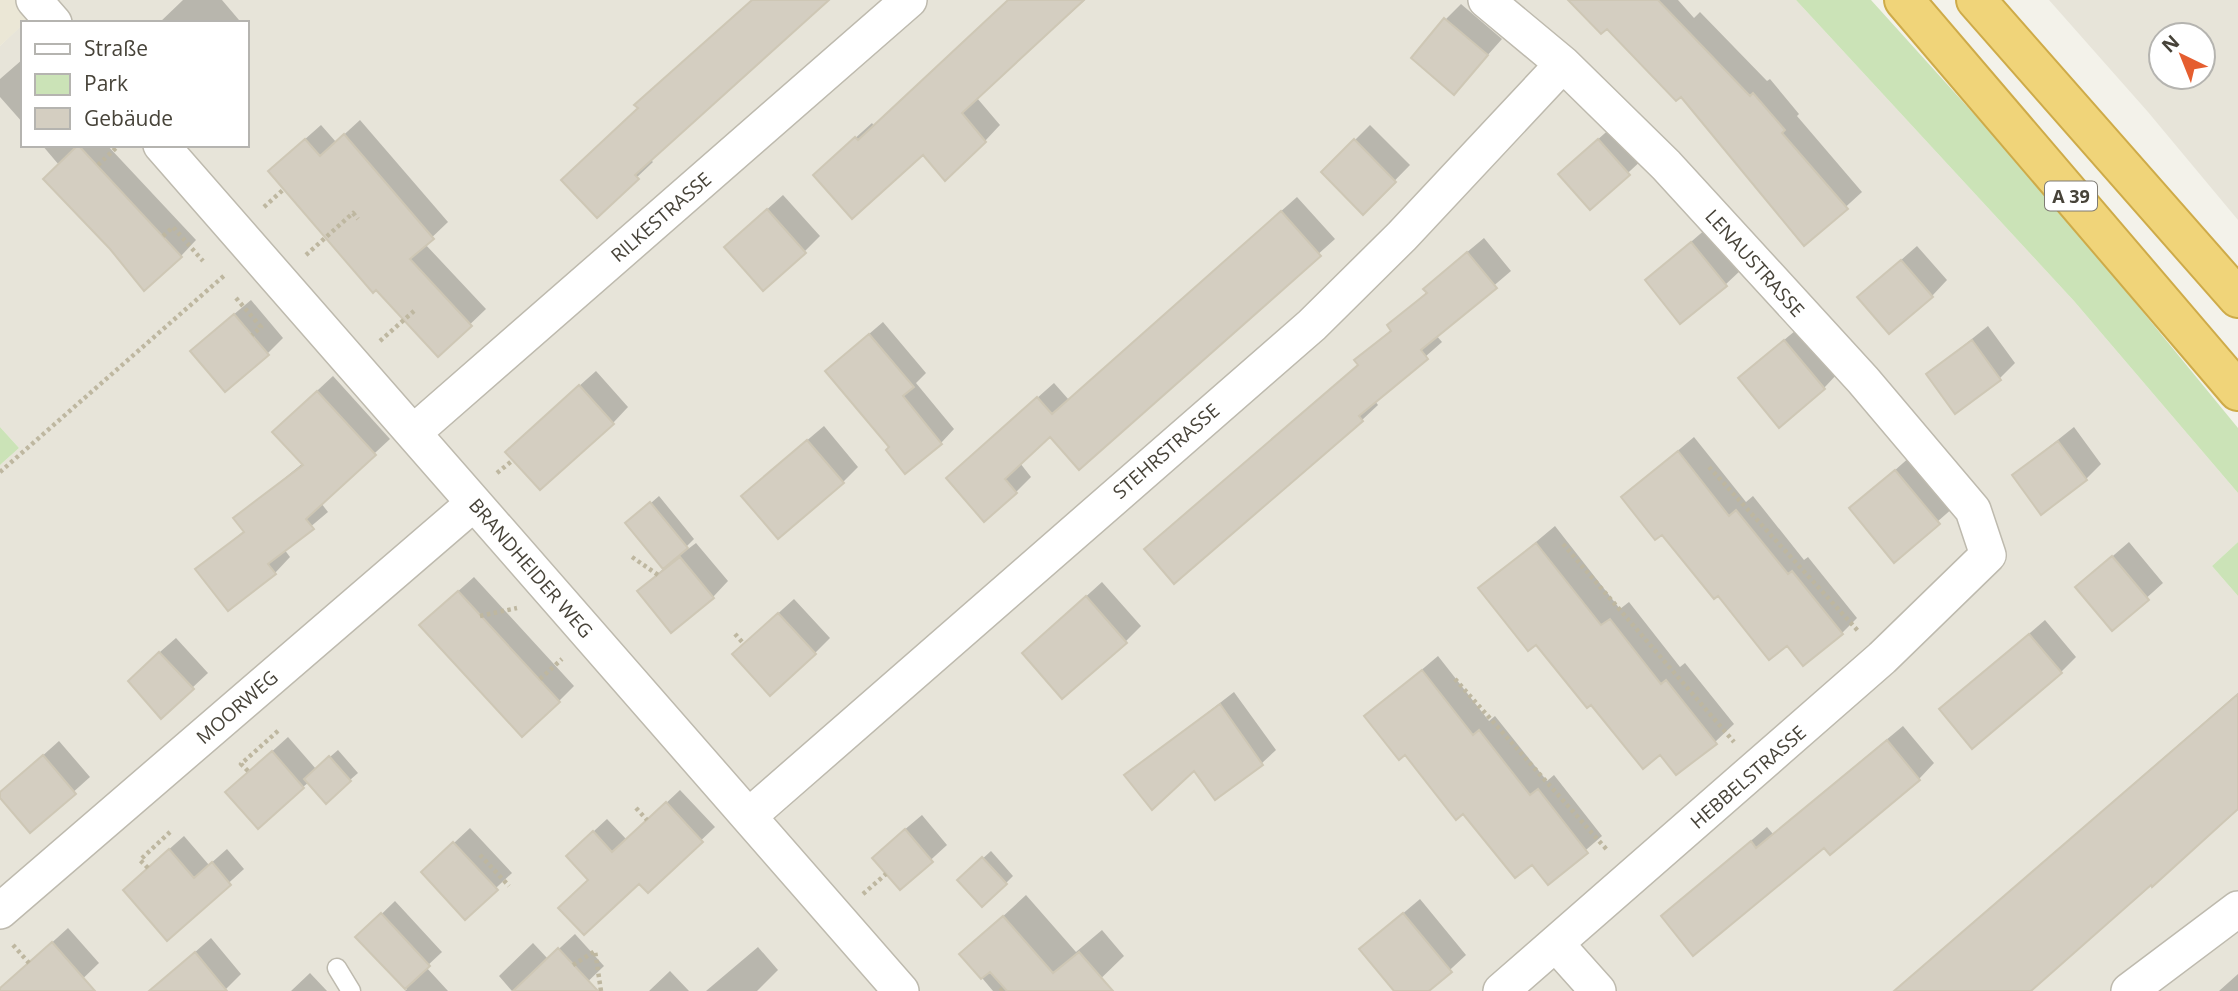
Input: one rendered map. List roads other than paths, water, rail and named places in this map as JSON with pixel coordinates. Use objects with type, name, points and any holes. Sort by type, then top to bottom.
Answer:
[{"type":"highway","name":"A 39","points":[[1904,0],[2238,391]]},
{"type":"highway","name":"A 39","points":[[1976,0],[2238,298]]},
{"type":"street","points":[[34,0],[52,21]]},
{"type":"street","name":"RILKESTRASSE","points":[[413,433],[909,0]]},
{"type":"street","name":"LENAUSTRASSE","points":[[1486,0],[1563,64],[1666,165],[1863,380],[1973,510],[1988,555]]},
{"type":"street","name":"STEHRSTRASSE","points":[[748,816],[1312,325],[1402,236],[1563,64]]},
{"type":"street","name":"BRANDHEIDER WEG","points":[[163,147],[901,991]]},
{"type":"street","name":"MOORWEG","points":[[0,911],[474,503]]},
{"type":"street","name":"HEBBELSTRASSE","points":[[1501,991],[1882,658],[1988,555]]},
{"type":"street","points":[[2129,991],[2238,909]]},
{"type":"street","points":[[1556,944],[1598,991]]},
{"type":"lane","points":[[337,968],[351,991]]}]
